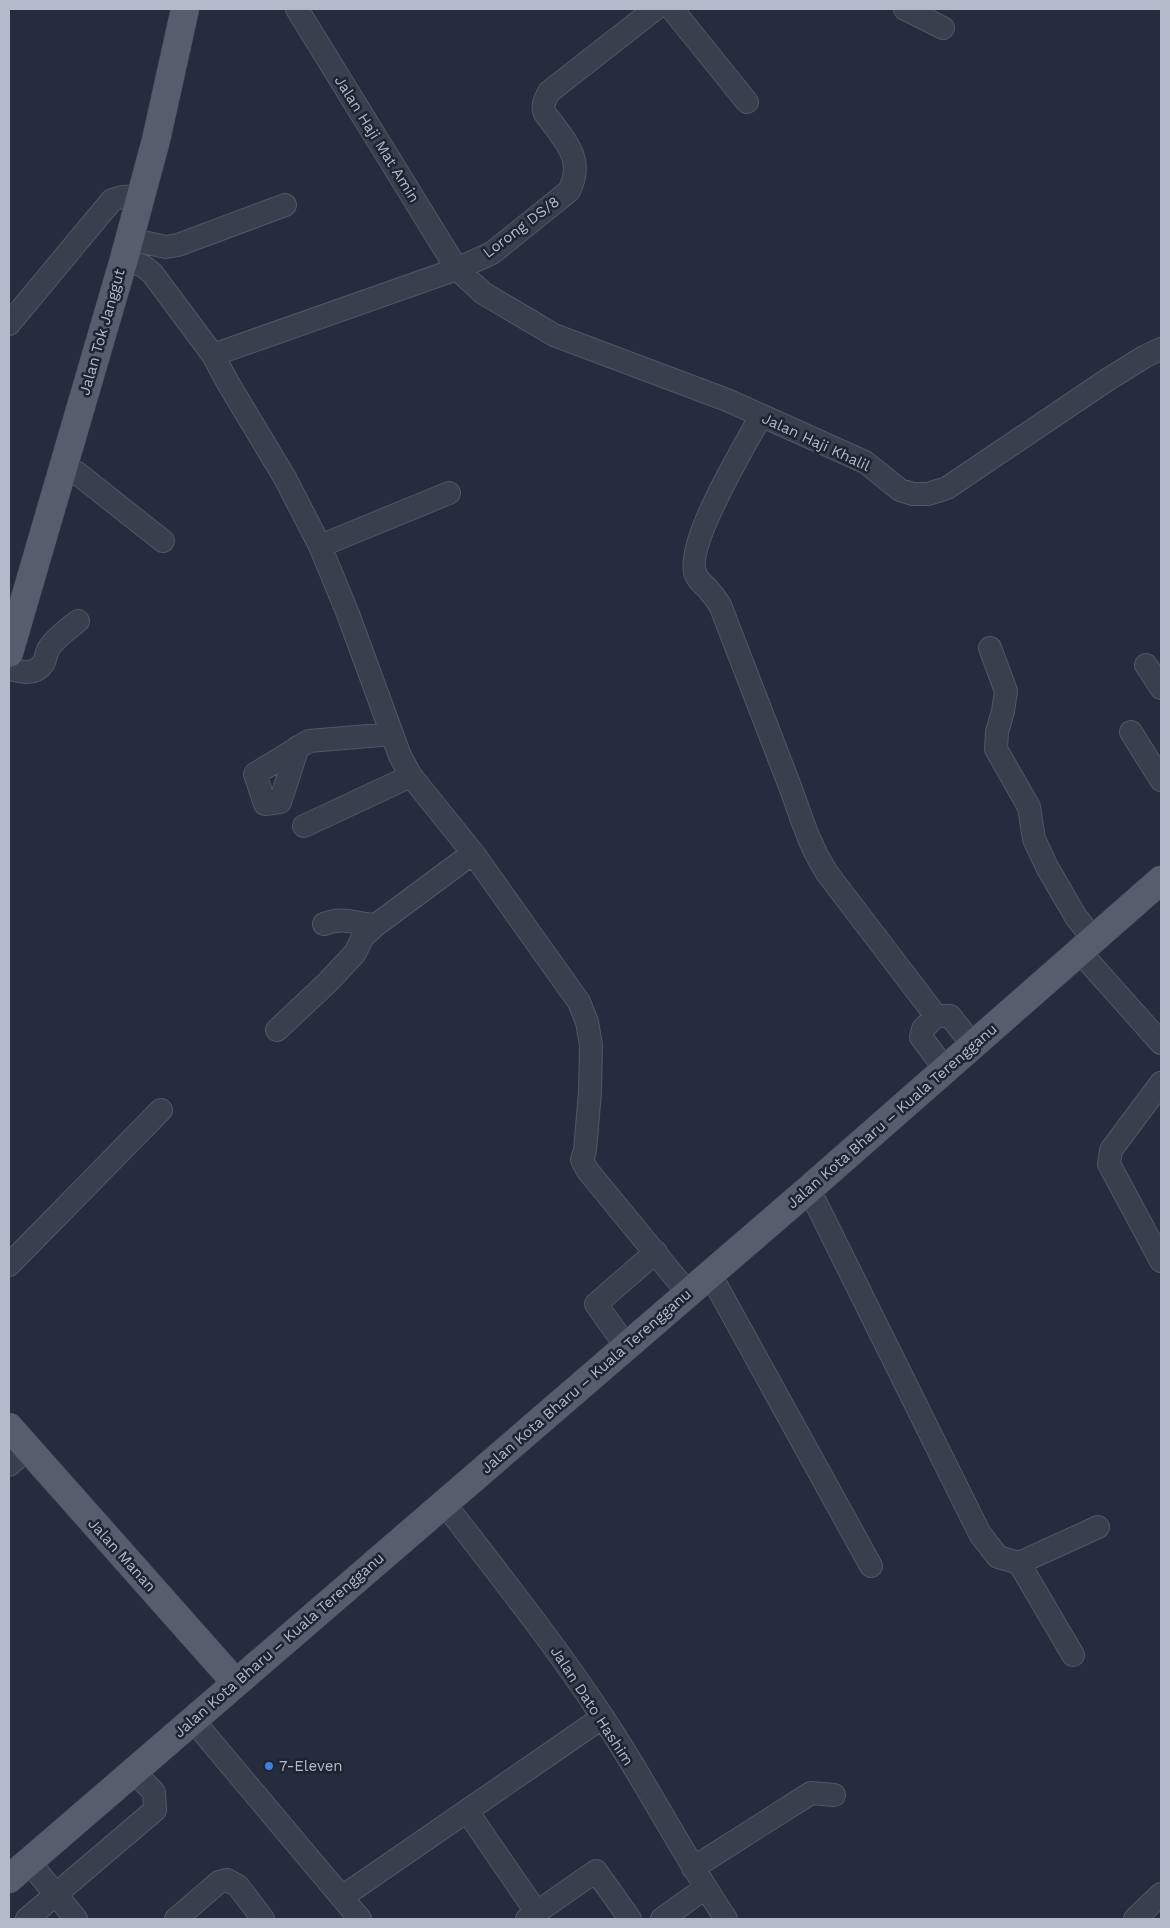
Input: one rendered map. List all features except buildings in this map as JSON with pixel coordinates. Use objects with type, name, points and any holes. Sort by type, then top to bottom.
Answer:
[{"type":"main road","name":"Jalan Tok Janggut","points":[[9,653],[127,249],[156,140],[185,9]]},
{"type":"main road","name":"Jalan Kota Bharu – Kuala Terengganu","points":[[9,1879],[809,1190],[1087,946],[1159,887]]},
{"type":"main road","name":"Jalan Manan","points":[[9,1427],[18,1457],[236,1683]]},
{"type":"street","name":"Jalan Haji Mat Amin","points":[[297,9],[457,269]]},
{"type":"street","name":"Lorong DS/8","points":[[213,355],[457,269],[492,253],[569,191],[575,179],[575,162],[570,147],[544,111],[544,102],[549,92],[655,9]]},
{"type":"street","points":[[672,9],[747,102]]},
{"type":"street","points":[[905,9],[943,28]]},
{"type":"street","points":[[9,324],[112,200],[122,197],[140,196]]},
{"type":"street","points":[[127,249],[178,245],[285,205]]},
{"type":"street","points":[[127,249],[152,273],[213,355],[285,478],[320,546],[348,614],[400,756],[411,776],[473,853],[579,1002],[587,1022],[591,1045],[586,1150],[582,1160],[588,1171],[688,1293]]},
{"type":"street","name":"Jalan Haji Khalil","points":[[457,269],[483,293],[554,334],[727,400],[865,462],[900,490],[913,494],[928,494],[947,488],[1107,380],[1144,357],[1161,349]]},
{"type":"street","points":[[760,416],[705,522],[697,546],[694,568],[696,576],[720,605],[815,855],[936,1016]]},
{"type":"street","points":[[62,468],[77,472],[163,541]]},
{"type":"street","points":[[320,546],[449,493]]},
{"type":"street","points":[[9,669],[26,673],[37,670],[44,662],[48,650],[56,639],[78,621]]},
{"type":"street","points":[[990,648],[1006,691],[1004,711],[997,732],[996,749],[1030,807],[1034,839],[1047,867],[1076,917],[1087,946],[1161,1043]]},
{"type":"street","points":[[1146,665],[1161,688]]},
{"type":"street","points":[[1131,732],[1161,780]]},
{"type":"street","points":[[298,748],[309,741],[392,734]]},
{"type":"street","points":[[304,826],[411,776]]},
{"type":"street","points":[[277,1030],[328,982],[355,952],[363,937],[473,853]]},
{"type":"street","points":[[324,924],[346,919],[358,924],[376,926]]},
{"type":"street","points":[[945,1069],[921,1037],[923,1029],[936,1016],[950,1016],[973,1045]]},
{"type":"street","points":[[1161,1083],[1111,1150],[1109,1164],[1161,1261]]},
{"type":"street","points":[[9,1265],[160,1110]]},
{"type":"street","points":[[809,1190],[980,1534],[998,1557],[1020,1563],[1098,1527]]},
{"type":"street","points":[[626,1346],[596,1304],[656,1252]]},
{"type":"street","points":[[710,1274],[871,1566]]},
{"type":"street","name":"Jalan Dato Hashim","points":[[444,1503],[557,1651],[603,1717],[705,1888],[726,1919]]},
{"type":"street","points":[[1020,1563],[1073,1655]]},
{"type":"street","points":[[342,1897],[603,1717]]},
{"type":"street","points":[[192,1720],[360,1919]]},
{"type":"street","points":[[27,1919],[155,1810],[154,1792],[133,1771]]},
{"type":"street","points":[[693,1868],[811,1793],[834,1795]]},
{"type":"street","points":[[467,1811],[532,1916],[596,1872],[630,1919]]},
{"type":"street","points":[[29,1862],[76,1919]]},
{"type":"street","points":[[176,1919],[219,1882],[228,1880],[238,1886],[263,1919]]},
{"type":"street","points":[[662,1919],[705,1888]]},
{"type":"street","points":[[1135,1919],[1161,1894]]},
{"type":"place","name":"7-Eleven","points":[[269,1766]]}]
